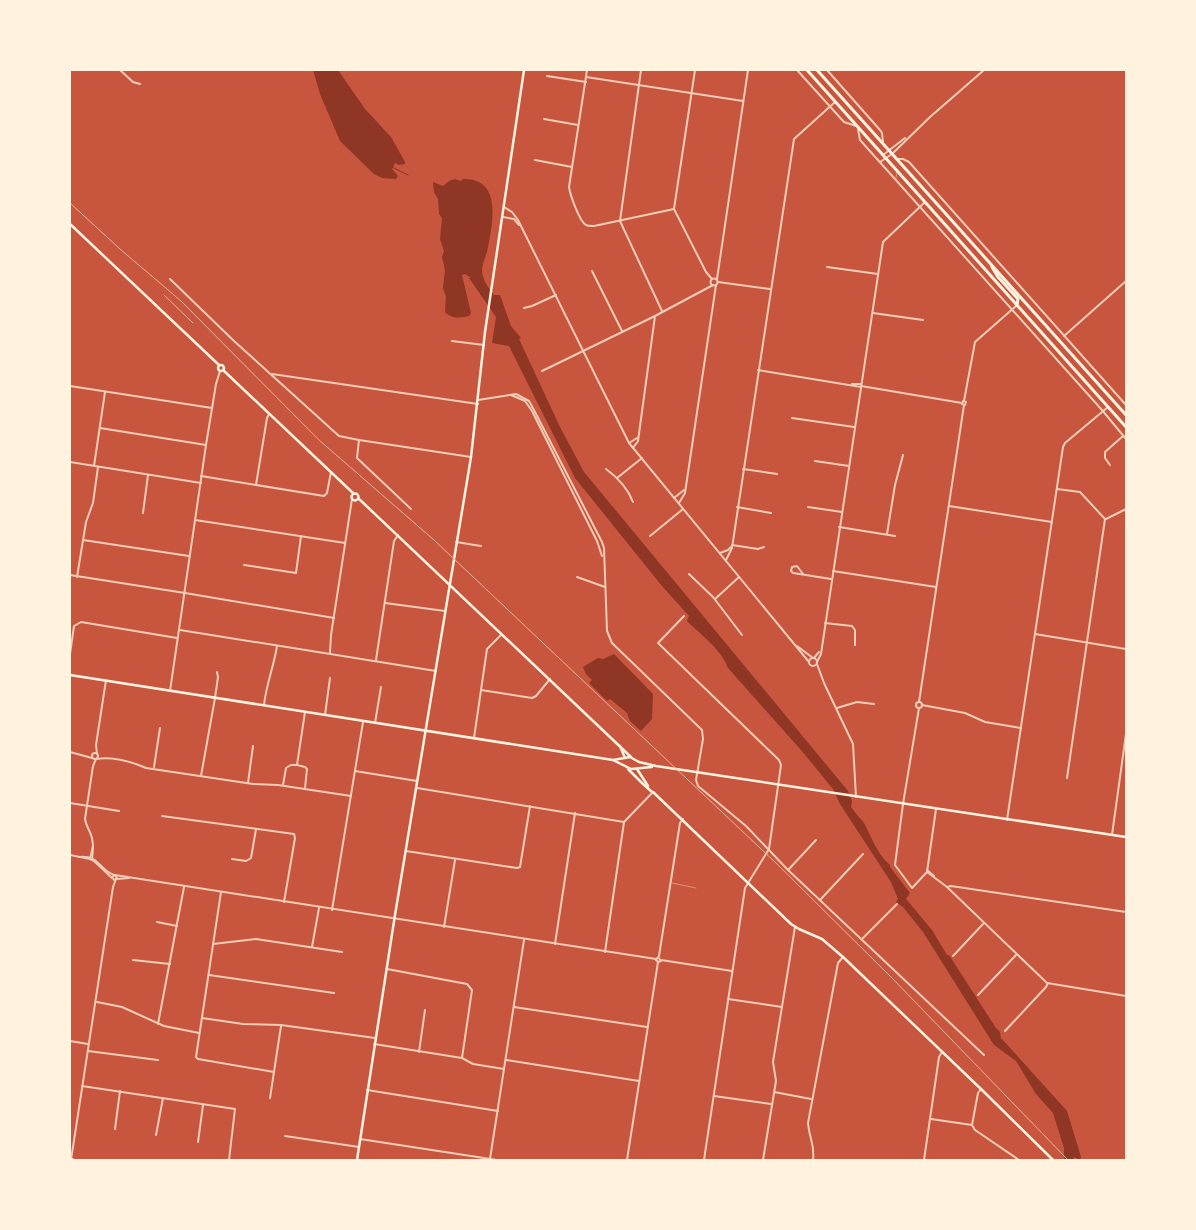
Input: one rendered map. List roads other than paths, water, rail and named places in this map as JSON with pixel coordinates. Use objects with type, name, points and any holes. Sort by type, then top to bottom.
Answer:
[{"type":"highway","points":[[807,70],[1126,427]]},
{"type":"highway","points":[[817,70],[1126,414]]},
{"type":"highway","points":[[835,102],[841,97]]},
{"type":"highway","points":[[842,110],[848,104]]},
{"type":"highway","points":[[990,262],[998,277],[1018,299],[1017,305]]},
{"type":"highway","points":[[1108,407],[1113,400]]},
{"type":"main road","points":[[357,1160],[374,1044],[471,457],[491,291],[524,70]]},
{"type":"main road","points":[[70,224],[219,365],[218,369],[222,370],[353,493],[357,494],[358,498],[633,758],[656,766],[698,773],[1126,837]]},
{"type":"main road","points":[[353,493],[352,499],[358,498]]},
{"type":"main road","points":[[70,675],[613,760],[627,767],[637,769],[656,766]]},
{"type":"main road","points":[[619,745],[625,758],[624,762],[640,782],[683,819],[795,927],[822,939],[843,957],[1053,1160]]},
{"type":"main road","points":[[613,760],[633,758]]},
{"type":"main road","points":[[633,758],[642,778],[653,792]]},
{"type":"main road","points":[[642,778],[643,771],[650,767]]},
{"type":"street","points":[[120,70],[133,82],[140,84]]},
{"type":"street","points":[[587,70],[569,187],[582,222],[587,226],[594,226],[674,209]]},
{"type":"street","points":[[641,70],[620,222],[662,311]]},
{"type":"street","points":[[679,504],[684,497],[714,285],[674,209],[695,70]]},
{"type":"street","points":[[542,371],[655,316],[714,285],[718,280],[748,70]]},
{"type":"street","points":[[797,70],[844,122],[857,126],[860,140],[896,178],[1126,439]]},
{"type":"street","points":[[827,70],[880,130],[883,134],[883,144]]},
{"type":"street","points":[[880,162],[892,154],[910,135],[984,70]]},
{"type":"street","points":[[547,76],[586,82]]},
{"type":"street","points":[[586,77],[744,101]]},
{"type":"street","points":[[726,560],[731,551],[794,139],[835,102]]},
{"type":"street","points":[[544,119],[579,125]]},
{"type":"street","points":[[885,157],[888,150],[910,135]]},
{"type":"street","points":[[897,159],[909,162],[1126,405]]},
{"type":"street","points":[[535,160],[572,167]]},
{"type":"street","points":[[813,666],[817,663],[820,655],[884,240],[925,202]]},
{"type":"street","points":[[504,207],[512,212],[522,229],[633,448],[820,675],[853,744],[856,797]]},
{"type":"street","points":[[503,217],[514,219],[522,229]]},
{"type":"street","points":[[827,267],[878,274]]},
{"type":"street","points":[[592,271],[622,332]]},
{"type":"street","points":[[170,279],[339,436],[471,457]]},
{"type":"street","points":[[712,279],[770,289]]},
{"type":"street","points":[[1064,336],[1126,281]]},
{"type":"street","points":[[524,308],[556,295]]},
{"type":"street","points":[[1011,309],[1012,299]]},
{"type":"street","points":[[912,888],[895,865],[918,708],[917,704],[920,702],[964,403],[975,342],[1017,305]]},
{"type":"street","points":[[872,313],[923,320]]},
{"type":"street","points":[[633,448],[638,442],[655,316]]},
{"type":"street","points":[[452,341],[484,345]]},
{"type":"street","points":[[170,691],[206,445],[216,384],[222,370]]},
{"type":"street","points":[[758,370],[964,403]]},
{"type":"street","points":[[271,374],[478,402],[509,394],[525,402],[532,411],[597,541],[603,558],[607,630],[612,643],[702,730],[704,739],[696,782],[743,824],[788,870],[984,1054]]},
{"type":"street","points":[[70,386],[212,408]]},
{"type":"street","points":[[94,466],[105,392]]},
{"type":"street","points":[[1102,410],[1104,402]]},
{"type":"street","points":[[1007,820],[1065,443],[1102,410],[1108,407]]},
{"type":"street","points":[[256,485],[269,414]]},
{"type":"street","points":[[792,418],[855,428]]},
{"type":"street","points":[[100,428],[206,445]]},
{"type":"street","points":[[630,443],[638,436]]},
{"type":"street","points":[[1110,465],[1105,458],[1105,452],[1123,436]]},
{"type":"street","points":[[359,440],[357,458],[411,509]]},
{"type":"street","points":[[887,534],[894,490],[903,455]]},
{"type":"street","points":[[617,478],[642,458]]},
{"type":"street","points":[[815,461],[849,466]]},
{"type":"street","points":[[70,462],[200,483]]},
{"type":"street","points":[[78,577],[86,522],[92,503],[98,467]]},
{"type":"street","points":[[606,469],[617,478],[631,496],[633,502]]},
{"type":"street","points":[[743,469],[777,474]]},
{"type":"street","points":[[202,476],[324,496],[327,493],[331,472]]},
{"type":"street","points":[[143,514],[148,475]]},
{"type":"street","points":[[674,498],[682,493],[685,488]]},
{"type":"street","points":[[1058,489],[1080,492],[1105,519]]},
{"type":"street","points":[[330,653],[352,499]]},
{"type":"street","points":[[948,506],[1052,522]]},
{"type":"street","points":[[737,507],[772,512]]},
{"type":"street","points":[[808,507],[842,512]]},
{"type":"street","points":[[1105,519],[1126,508]]},
{"type":"street","points":[[650,536],[684,509]]},
{"type":"street","points":[[1067,778],[1105,519]]},
{"type":"street","points":[[195,520],[345,543]]},
{"type":"street","points":[[839,527],[895,536]]},
{"type":"street","points":[[376,660],[394,541],[398,535]]},
{"type":"street","points":[[244,565],[296,573],[301,536]]},
{"type":"street","points":[[83,540],[189,556]]},
{"type":"street","points":[[456,542],[482,546]]},
{"type":"street","points":[[732,544],[758,549],[764,547]]},
{"type":"street","points":[[720,553],[728,550],[732,544]]},
{"type":"street","points":[[803,574],[797,566],[792,567],[792,572],[803,574],[831,579]]},
{"type":"street","points":[[832,571],[936,587]]},
{"type":"street","points":[[689,574],[693,575],[714,599],[742,635]]},
{"type":"street","points":[[70,575],[185,592],[334,618]]},
{"type":"street","points":[[577,577],[605,587]]},
{"type":"street","points":[[714,599],[739,577]]},
{"type":"street","points":[[385,603],[445,611]]},
{"type":"street","points":[[684,616],[658,643],[779,760],[781,765],[769,849],[745,888],[704,1160]]},
{"type":"street","points":[[70,654],[74,626],[80,622],[178,638]]},
{"type":"street","points":[[824,623],[852,626],[855,630],[855,644]]},
{"type":"street","points":[[180,630],[436,670]]},
{"type":"street","points":[[474,738],[487,649],[502,634]]},
{"type":"street","points":[[1035,634],[1126,649]]},
{"type":"street","points":[[796,644],[817,663],[820,675]]},
{"type":"street","points":[[264,706],[277,646]]},
{"type":"street","points":[[809,662],[820,650]]},
{"type":"street","points":[[201,776],[215,698],[217,672]]},
{"type":"street","points":[[325,715],[330,678]]},
{"type":"street","points":[[481,690],[532,698],[536,696],[550,679]]},
{"type":"street","points":[[93,766],[92,758],[96,745],[106,680]]},
{"type":"street","points":[[376,723],[381,687]]},
{"type":"street","points":[[837,708],[857,702],[874,704]]},
{"type":"street","points":[[920,702],[922,705],[965,713],[986,722],[1021,728]]},
{"type":"street","points":[[918,708],[922,705]]},
{"type":"street","points":[[298,765],[305,712]]},
{"type":"street","points":[[332,910],[363,721]]},
{"type":"street","points":[[154,768],[160,728]]},
{"type":"street","points":[[1112,835],[1126,734]]},
{"type":"street","points":[[91,859],[92,836],[85,822],[93,766],[97,754],[96,745]]},
{"type":"street","points":[[248,783],[253,746]]},
{"type":"street","points":[[70,752],[96,759],[105,758],[130,762],[146,768],[351,796]]},
{"type":"street","points":[[80,754],[97,754],[105,758]]},
{"type":"street","points":[[283,786],[286,768],[290,765],[298,765],[305,766],[307,769],[305,789]]},
{"type":"street","points":[[355,771],[418,781]]},
{"type":"street","points":[[416,788],[624,822]]},
{"type":"street","points":[[605,952],[624,822],[653,792]]},
{"type":"street","points":[[70,803],[119,811]]},
{"type":"street","points":[[406,851],[455,860],[520,867],[530,806]]},
{"type":"street","points":[[909,892],[927,871],[936,809]]},
{"type":"street","points":[[555,944],[575,813]]},
{"type":"street","points":[[162,816],[294,834],[295,838],[284,902]]},
{"type":"street","points":[[656,960],[680,823],[683,819]]},
{"type":"street","points":[[232,859],[246,861],[251,858],[256,829]]},
{"type":"street","points":[[788,870],[816,840]]},
{"type":"street","points":[[820,900],[863,854]]},
{"type":"street","points":[[70,855],[91,859],[114,877],[320,907],[656,960],[658,962]]},
{"type":"street","points":[[444,927],[455,860]]},
{"type":"street","points":[[927,871],[947,887],[983,924],[1048,984],[1126,996]]},
{"type":"street","points":[[71,1160],[114,877]]},
{"type":"street","points":[[158,1024],[184,887]]},
{"type":"street","points":[[947,887],[958,887],[1126,912]]},
{"type":"street","points":[[221,892],[196,1054],[198,1059],[274,1072]]},
{"type":"street","points":[[862,939],[897,904]]},
{"type":"street","points":[[312,947],[320,907]]},
{"type":"street","points":[[157,922],[178,926]]},
{"type":"street","points":[[953,956],[983,924]]},
{"type":"street","points":[[763,1160],[776,1078],[773,1062],[795,927]]},
{"type":"street","points":[[213,944],[256,939],[342,952]]},
{"type":"street","points":[[490,1159],[524,940]]},
{"type":"street","points":[[978,995],[1017,955]]},
{"type":"street","points":[[658,957],[661,960],[732,971]]},
{"type":"street","points":[[813,1160],[814,1145],[809,1136],[808,1123],[838,963],[843,957]]},
{"type":"street","points":[[133,960],[170,964]]},
{"type":"street","points":[[627,1160],[658,962],[661,960]]},
{"type":"street","points":[[387,969],[468,984],[470,986],[472,990],[462,1058]]},
{"type":"street","points":[[209,975],[334,993]]},
{"type":"street","points":[[1005,1031],[1048,984]]},
{"type":"street","points":[[728,999],[782,1007]]},
{"type":"street","points":[[95,1002],[122,1007],[158,1024],[199,1033]]},
{"type":"street","points":[[514,1006],[647,1027]]},
{"type":"street","points":[[419,1052],[425,1010]]},
{"type":"street","points":[[202,1018],[243,1024],[281,1025],[375,1038]]},
{"type":"street","points":[[270,1098],[281,1025]]},
{"type":"street","points":[[70,1041],[88,1044]]},
{"type":"street","points":[[374,1044],[462,1058],[473,1064],[504,1070]]},
{"type":"street","points":[[87,1051],[158,1060]]},
{"type":"street","points":[[924,1160],[939,1057],[942,1052]]},
{"type":"street","points":[[506,1060],[640,1081]]},
{"type":"street","points":[[82,1086],[235,1109],[229,1160]]},
{"type":"street","points":[[981,1089],[978,1093],[972,1125],[975,1130],[1019,1160]]},
{"type":"street","points":[[367,1090],[498,1111]]},
{"type":"street","points":[[115,1129],[120,1091]]},
{"type":"street","points":[[774,1092],[812,1099]]},
{"type":"street","points":[[714,1096],[772,1105]]},
{"type":"street","points":[[156,1135],[163,1098]]},
{"type":"street","points":[[198,1142],[203,1105]]},
{"type":"street","points":[[931,1119],[972,1125]]},
{"type":"street","points":[[285,1136],[359,1147]]},
{"type":"street","points":[[360,1139],[497,1160]]},
{"type":"street","points":[[457,1160],[458,1154]]},
{"type":"lane","points":[[896,178],[897,170]]},
{"type":"lane","points":[[670,882],[696,888]]},
{"type":"waterway","points":[[392,167],[408,175]]},
{"type":"railway","points":[[70,203],[181,301],[319,440],[434,540],[777,864],[891,977],[1068,1160]]},
{"type":"railway","points":[[164,295],[193,323]]}]
